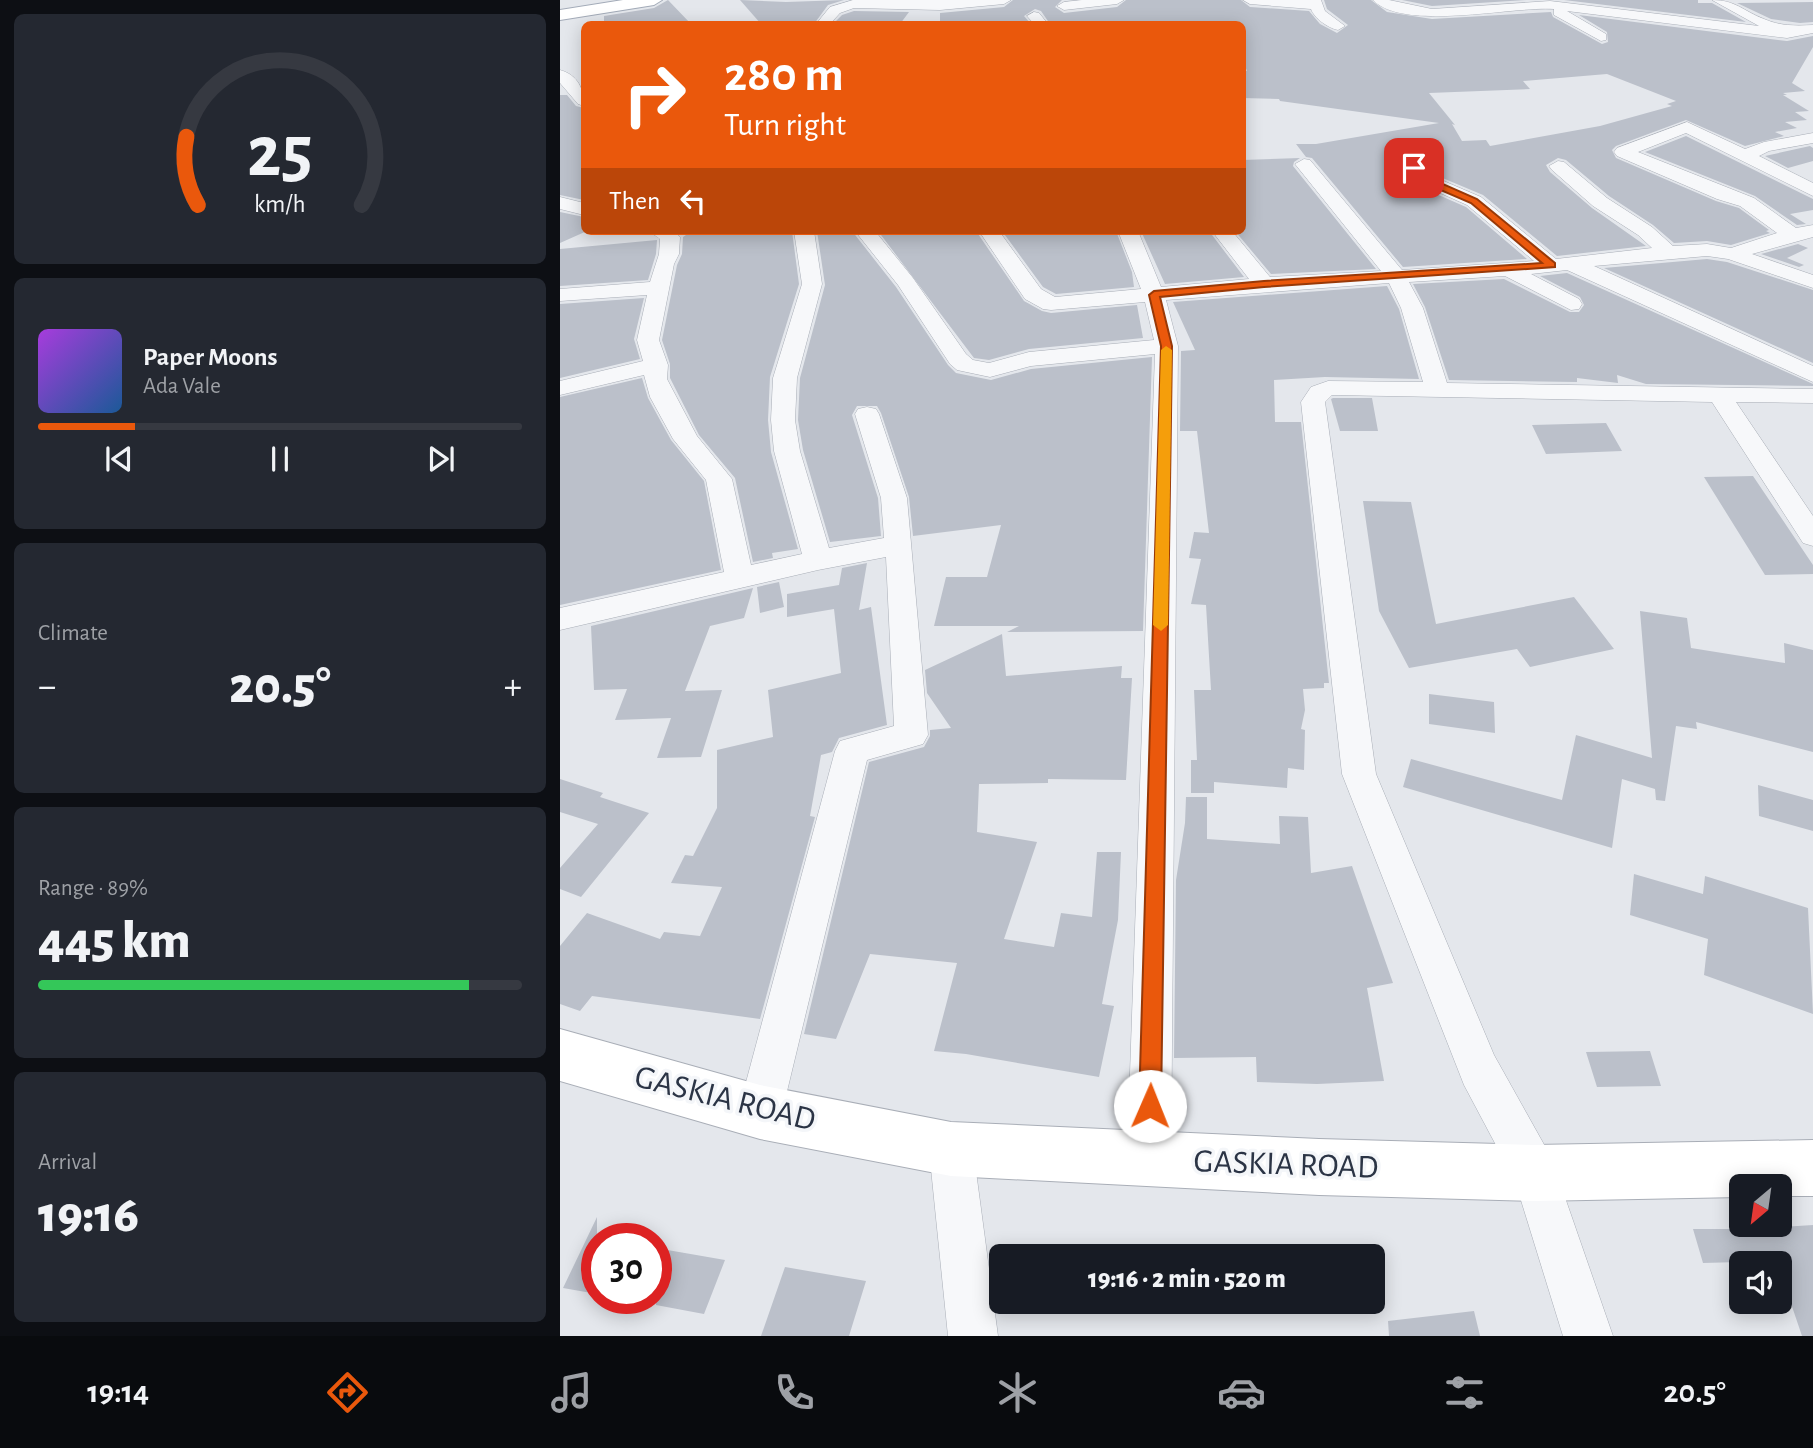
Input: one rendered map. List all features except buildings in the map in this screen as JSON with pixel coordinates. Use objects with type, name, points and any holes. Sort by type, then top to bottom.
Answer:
[{"type":"main road","points":[[560,12],[623,0]]},
{"type":"main road","points":[[560,12],[654,0]]},
{"type":"main road","name":"GASKIA ROAD","points":[[560,1055],[760,1112],[951,1149],[1149,1160],[1535,1173],[1813,1168]]},
{"type":"street","points":[[828,19],[843,6],[853,4],[1004,0]]},
{"type":"street","points":[[1060,3],[1117,0]]},
{"type":"street","points":[[1250,0],[1315,3],[1319,13],[1338,26]]},
{"type":"street","points":[[1380,0],[1389,6],[1432,13],[1547,2],[1788,33],[1813,29]]},
{"type":"street","points":[[1719,0],[1759,22],[1813,44]]},
{"type":"street","points":[[1547,2],[1601,37]]},
{"type":"street","points":[[1060,3],[1079,21]]},
{"type":"street","points":[[1738,11],[1770,11]]},
{"type":"street","points":[[828,19],[967,16]]},
{"type":"street","points":[[563,82],[581,98]]},
{"type":"street","points":[[1791,235],[1747,202],[1724,195],[1623,152],[1687,127],[1813,190]]},
{"type":"street","points":[[1747,155],[1764,147],[1813,138]]},
{"type":"street","points":[[1400,158],[1426,180],[1474,201],[1561,264],[1813,375]]},
{"type":"street","points":[[1304,164],[1396,276],[1412,308],[1438,391]]},
{"type":"street","points":[[1558,166],[1600,202],[1645,231],[1668,252]]},
{"type":"street","points":[[560,203],[581,208]]},
{"type":"street","points":[[1732,254],[1791,235],[1813,231]]},
{"type":"street","points":[[667,235],[670,237],[669,254],[664,264],[648,340],[656,365],[655,379],[686,439],[719,479],[739,576]]},
{"type":"street","points":[[805,235],[812,284],[785,379],[783,420],[787,451],[818,560]]},
{"type":"street","points":[[868,235],[906,282],[958,359],[965,365],[990,370],[1029,359],[1167,346]]},
{"type":"street","points":[[992,235],[1033,294],[1051,304],[1264,284],[1509,270],[1707,250],[1732,254],[1813,282]]},
{"type":"street","points":[[1130,235],[1154,295],[1167,346],[1149,1160]]},
{"type":"street","points":[[1225,235],[1264,284]]},
{"type":"street","points":[[1509,270],[1571,304]]},
{"type":"street","points":[[560,295],[661,288]]},
{"type":"street","points":[[560,388],[656,365]]},
{"type":"street","points":[[1588,1336],[1535,1173],[1479,1070],[1359,774],[1313,402],[1319,392],[1328,387],[1813,396]]},
{"type":"street","points":[[1720,396],[1813,537]]},
{"type":"street","points":[[760,1112],[852,751],[911,735],[894,498],[867,414]]},
{"type":"street","points":[[560,619],[739,576],[899,545]]},
{"type":"street","points":[[951,1149],[973,1336]]},
{"type":"slow traffic","points":[[1161,625],[1166,350]]},
{"type":"route","points":[[1150,1106],[1167,346],[1154,295],[1264,284],[1509,270],[1551,265],[1474,201],[1426,180],[1414,168]]}]
